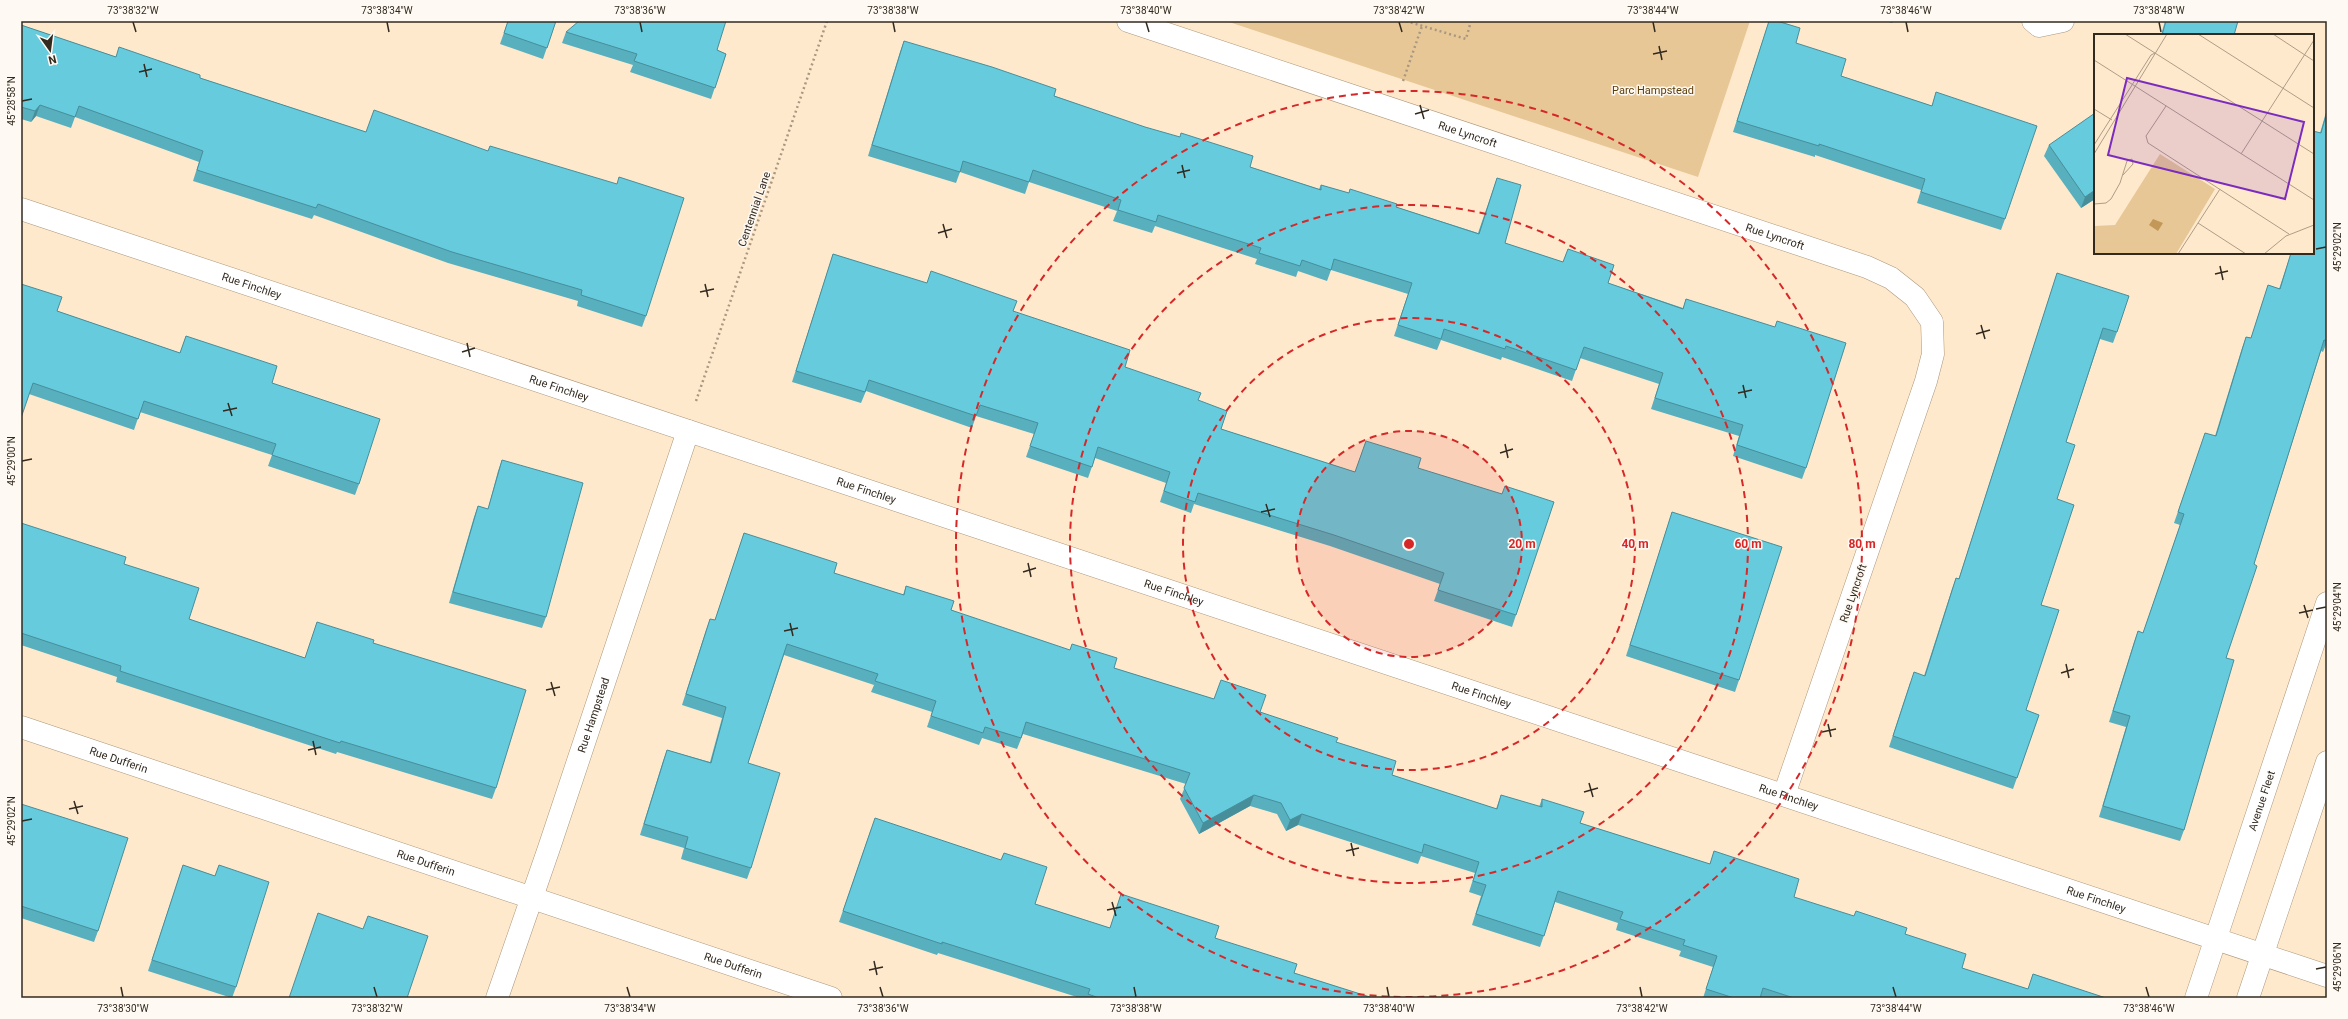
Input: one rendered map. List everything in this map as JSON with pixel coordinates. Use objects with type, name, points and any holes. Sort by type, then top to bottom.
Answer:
[{"type":"street","name":"Rue Lyncroft","points":[[1128,21],[1867,267],[1891,278],[1915,297],[1932,322],[1933,354],[1784,795]]},
{"type":"street","points":[[2033,21],[2039,26],[2063,21]]},
{"type":"street","name":"Rue Finchley","points":[[21,209],[1784,795],[2263,956],[2327,976]]},
{"type":"street","name":"Rue Hampstead","points":[[497,998],[549,848],[688,431]]},
{"type":"street","name":"Avenue Fleet","points":[[2196,998],[2327,603]]},
{"type":"street","name":"Rue Dufferin","points":[[21,727],[831,998]]},
{"type":"street","points":[[2248,998],[2327,762]]},
{"type":"path","name":"Centennial Lane","points":[[696,402],[827,21]]},
{"type":"path","points":[[1406,21],[1466,39],[1471,21]]},
{"type":"path","points":[[1402,86],[1422,26]]},
{"type":"green space","name":"Parc Hampstead","points":[[1226,21],[1750,21],[1698,177]]},
{"type":"building","points":[[508,21],[556,21],[547,48],[504,33]]},
{"type":"building","points":[[579,21],[726,21],[717,50],[726,54],[715,88],[634,61],[637,54],[566,32]]},
{"type":"building","points":[[1769,21],[1777,21],[1800,28],[1796,43],[1846,59],[1841,76],[1932,106],[1936,92],[2037,126],[2005,219],[1921,192],[1925,179],[1819,144],[1819,146],[1737,121]]},
{"type":"building","points":[[2166,21],[2238,21],[2234,34],[2162,34]]},
{"type":"building","points":[[21,25],[116,57],[119,47],[200,75],[200,78],[366,132],[374,110],[488,151],[490,146],[617,184],[619,177],[684,198],[646,316],[581,295],[582,290],[452,252],[318,204],[316,208],[197,170],[203,151],[79,106],[75,117],[40,105],[35,111],[21,107]]},
{"type":"building","points":[[904,41],[992,67],[1056,89],[1054,96],[1145,127],[1180,137],[1181,133],[1253,156],[1250,167],[1321,190],[1321,185],[1349,193],[1350,189],[1397,204],[1396,207],[1479,234],[1497,178],[1521,185],[1505,243],[1563,262],[1568,249],[1614,265],[1608,283],[1683,309],[1686,299],[1775,327],[1777,321],[1846,343],[1806,468],[1737,445],[1743,425],[1655,398],[1663,373],[1584,347],[1576,370],[1506,346],[1505,349],[1444,329],[1441,339],[1398,325],[1412,283],[1334,259],[1331,270],[1302,260],[1300,266],[1259,253],[1261,248],[1158,215],[1156,222],[1118,210],[1121,200],[1033,170],[1029,182],[963,161],[960,172],[872,145]]},
{"type":"building","points":[[2327,112],[2327,341],[2324,340],[2254,564],[2257,566],[2226,658],[2234,660],[2184,830],[2103,806],[2130,716],[2113,711],[2138,631],[2143,633],[2184,514],[2178,512],[2205,433],[2216,436],[2246,337],[2251,338],[2268,285],[2280,289],[2291,254],[2314,254],[2314,131],[2321,133]]},
{"type":"building","points":[[2094,114],[2094,191],[2085,197],[2049,145]]},
{"type":"building","points":[[833,254],[927,283],[931,271],[1017,301],[1013,311],[1130,350],[1125,367],[1201,393],[1198,400],[1227,411],[1221,429],[1355,472],[1366,441],[1421,458],[1418,468],[1502,494],[1505,486],[1554,502],[1516,615],[1438,590],[1444,573],[1334,535],[1198,493],[1195,502],[1164,491],[1170,472],[1098,447],[1092,467],[1030,446],[1038,423],[980,405],[976,416],[869,380],[865,392],[796,371]]},
{"type":"building","points":[[2057,273],[2129,296],[2117,332],[2103,328],[2066,442],[2075,445],[2057,499],[2074,505],[2041,605],[2059,610],[2026,710],[2039,715],[2017,778],[1893,736],[1914,672],[1925,676],[1956,578],[1959,579]]},
{"type":"building","points":[[21,284],[62,297],[57,311],[180,353],[186,336],[277,366],[272,383],[380,419],[359,484],[272,455],[276,444],[144,401],[138,419],[33,383],[21,418]]},
{"type":"building","points":[[502,460],[583,483],[546,617],[453,592],[478,506],[488,509]]},
{"type":"building","points":[[1672,512],[1782,547],[1739,680],[1630,645]]},
{"type":"building","points":[[21,523],[126,557],[124,564],[199,588],[189,619],[305,658],[317,622],[374,640],[373,643],[526,690],[496,788],[341,741],[340,743],[120,671],[121,666],[21,633]]},
{"type":"building","points":[[744,533],[837,563],[834,573],[904,595],[906,586],[954,601],[951,610],[1070,650],[1072,644],[1117,658],[1114,668],[1214,699],[1221,680],[1266,695],[1260,712],[1338,738],[1336,742],[1396,761],[1392,775],[1497,809],[1501,795],[1542,807],[1542,799],[1584,812],[1580,823],[1710,864],[1714,851],[1799,879],[1794,897],[1854,916],[1856,911],[1907,928],[1905,934],[1966,954],[1962,968],[2028,989],[2033,974],[2106,998],[1794,998],[1763,988],[1760,998],[1734,998],[1706,989],[1717,956],[1683,945],[1685,940],[1620,919],[1623,912],[1558,891],[1544,936],[1476,914],[1486,885],[1473,881],[1479,862],[1424,844],[1422,853],[1302,814],[1290,820],[1281,803],[1254,795],[1203,823],[1184,788],[1190,773],[1026,722],[1021,738],[985,727],[983,733],[931,716],[936,701],[875,681],[878,674],[787,644],[748,763],[780,773],[751,868],[685,848],[688,837],[644,824],[667,750],[711,763],[726,707],[686,694],[710,619],[715,620]]},
{"type":"building","points":[[21,804],[128,838],[98,931],[21,906]]},
{"type":"building","points":[[875,818],[1001,860],[1004,853],[1047,867],[1035,904],[1110,928],[1121,894],[1219,926],[1215,938],[1297,964],[1294,973],[1373,998],[1099,998],[1088,994],[1090,989],[942,942],[942,944],[843,911]]},
{"type":"building","points":[[183,865],[215,876],[219,865],[269,882],[236,987],[152,960]]},
{"type":"building","points":[[318,913],[363,929],[368,916],[428,936],[407,998],[289,998]]}]
